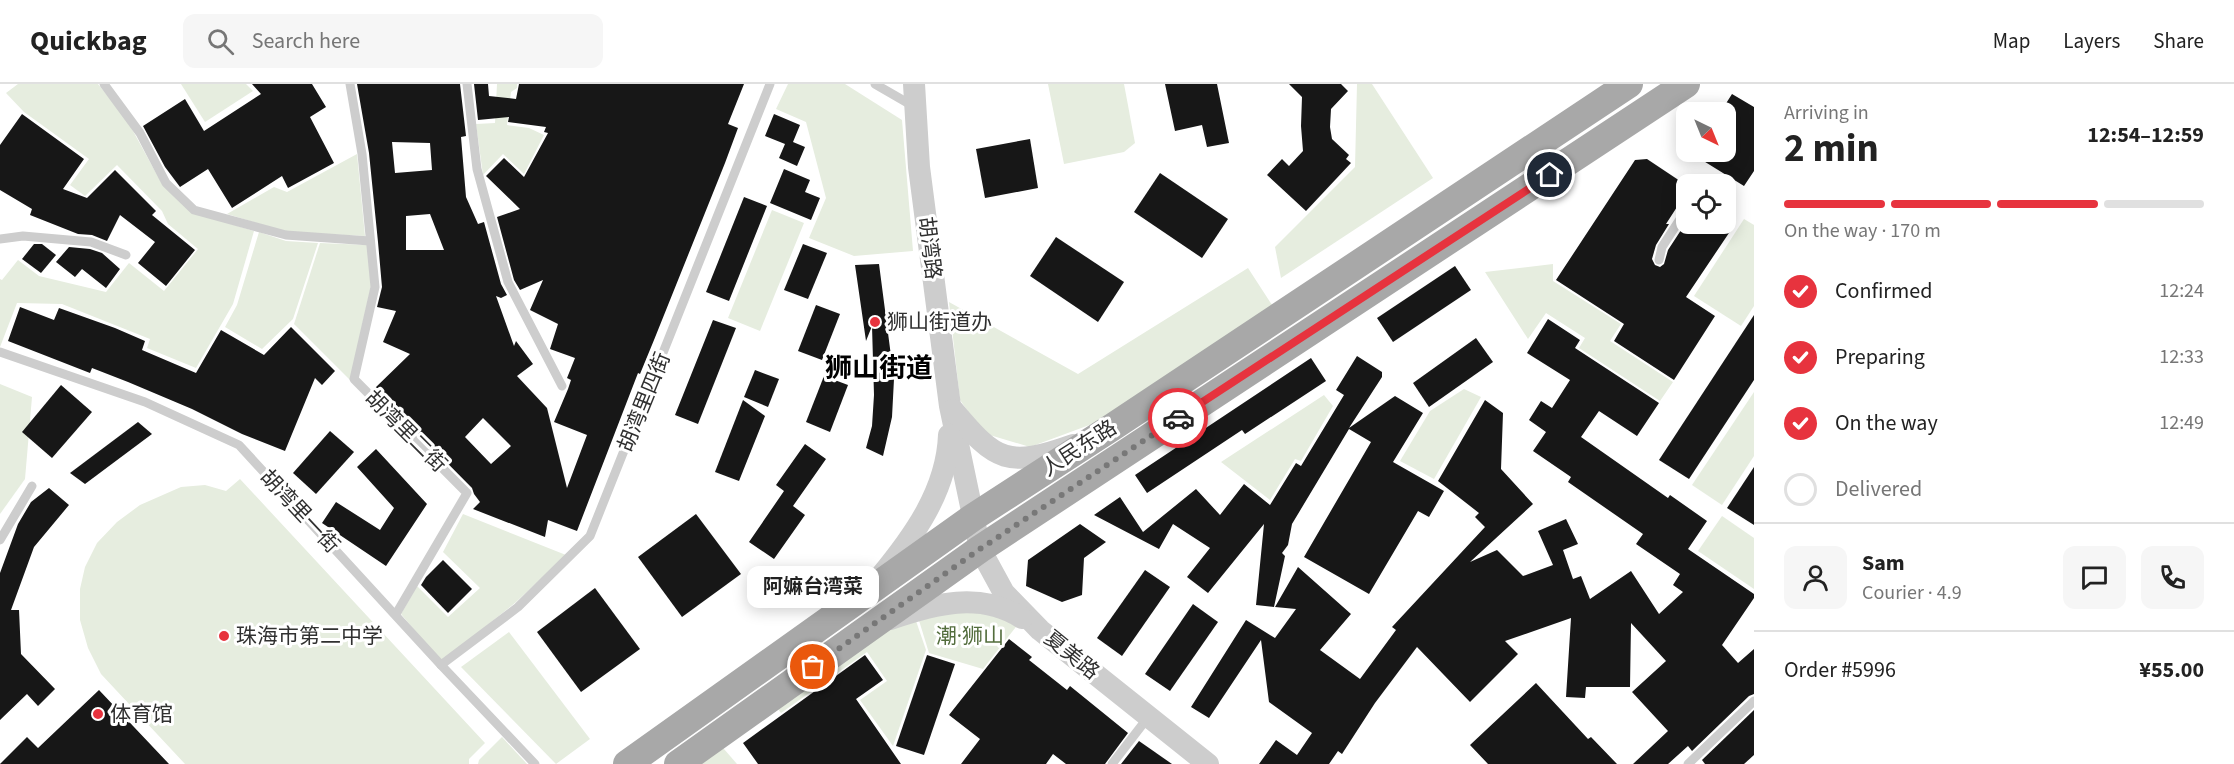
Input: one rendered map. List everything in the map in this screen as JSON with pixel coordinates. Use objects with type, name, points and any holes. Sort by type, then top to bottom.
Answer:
[{"type":"main road","name":"人民东路","points":[[627,764],[972,518],[1629,84]]},
{"type":"main road","name":"人民东路","points":[[678,764],[980,549],[1686,84]]},
{"type":"street","name":"胡湾路","points":[[914,84],[919,167],[950,406],[972,518]]},
{"type":"street","points":[[950,406],[978,440],[986,447],[1005,456],[1033,457],[1061,449],[1114,426]]},
{"type":"street","points":[[866,593],[906,543],[931,505],[945,471],[950,406]]},
{"type":"street","name":"夏美路","points":[[972,518],[980,549],[1004,593],[1040,630],[1208,764]]},
{"type":"street","points":[[872,626],[916,610],[975,601],[1000,607],[1040,630]]},
{"type":"lane","points":[[104,84],[140,133],[166,183],[194,210],[286,236],[370,241]]},
{"type":"lane","name":"胡湾里二街","points":[[350,84],[362,154],[375,286],[354,379],[468,493],[396,614]]},
{"type":"lane","points":[[467,84],[477,169],[508,282],[562,386]]},
{"type":"lane","name":"胡湾里四街","points":[[441,666],[518,607],[590,536],[770,84]]},
{"type":"lane","points":[[875,84],[916,107]]},
{"type":"lane","points":[[1659,260],[1662,247],[1676,225]]},
{"type":"lane","points":[[0,239],[23,236],[91,242],[126,255]]},
{"type":"lane","name":"胡湾里一街","points":[[0,352],[145,402],[239,445],[396,614],[441,666],[535,764]]},
{"type":"lane","points":[[0,540],[32,486]]},
{"type":"lane","points":[[1688,764],[1754,701]]},
{"type":"lane","points":[[1112,764],[1149,716]]},
{"type":"green space","points":[[18,84],[98,84],[127,120],[162,184],[191,212],[254,231],[233,304],[196,368],[147,348],[150,339],[62,304],[17,303],[0,347],[0,279],[2,280],[18,260],[39,276],[106,292],[129,263],[164,291],[198,249],[168,224],[162,211],[117,165],[85,196],[70,185],[89,159],[24,112],[6,93]]},
{"type":"green space","points":[[181,84],[246,84],[253,91],[205,122]]},
{"type":"green space","points":[[497,84],[517,84],[517,88],[511,92],[507,125],[529,128],[544,135],[524,174],[503,154],[483,175],[476,124],[495,123]]},
{"type":"green space","points":[[788,84],[845,84],[902,120],[913,251],[854,256],[809,238],[826,198],[806,122],[776,109]]},
{"type":"green space","points":[[1048,84],[1124,84],[1135,143],[1124,152],[1064,164]]},
{"type":"green space","points":[[1357,84],[1372,84],[1433,178],[1281,278],[1275,247],[1355,167]]},
{"type":"green space","points":[[357,154],[365,236],[286,232],[227,214],[274,187],[287,192]]},
{"type":"green space","points":[[772,210],[804,223],[760,331],[728,318]]},
{"type":"green space","points":[[1744,219],[1754,225],[1754,306],[1741,326],[1694,296]]},
{"type":"green space","points":[[259,232],[286,241],[318,243],[293,319],[262,349],[225,327],[237,305]]},
{"type":"green space","points":[[320,243],[367,245],[371,286],[350,380],[294,324]]},
{"type":"green space","points":[[1553,264],[1553,281],[1621,324],[1610,341],[1673,382],[1660,401],[1579,348],[1585,338],[1546,313],[1528,339],[1485,272]]},
{"type":"green space","points":[[1248,268],[1274,308],[1111,417],[1030,447],[983,433],[960,400],[949,302],[1078,374]]},
{"type":"green space","points":[[0,384],[32,397],[25,479],[0,514]]},
{"type":"green space","points":[[1464,389],[1481,397],[1434,479],[1400,461],[1430,411]]},
{"type":"green space","points":[[1754,392],[1754,456],[1722,505],[1692,485]]},
{"type":"green space","points":[[1324,395],[1333,406],[1301,461],[1295,459],[1270,500],[1221,462]]},
{"type":"green space","name":"珠海市第二中学","points":[[240,479],[485,743],[469,759],[469,764],[185,764],[101,674],[88,648],[80,620],[80,589],[85,567],[97,543],[117,522],[140,505],[181,487],[205,485],[226,491]]},
{"type":"green space","points":[[463,514],[566,555],[515,603],[441,662],[401,614],[417,586],[448,617],[480,588],[443,552]]},
{"type":"green space","points":[[1722,516],[1754,538],[1754,589],[1698,551]]},
{"type":"green space","name":"潮·狮山","points":[[969,608],[1019,623],[983,669],[929,653],[917,614]]},
{"type":"green space","points":[[915,618],[926,650],[893,746],[860,700],[887,681],[867,652],[781,713],[772,701],[871,631]]},
{"type":"green space","points":[[509,632],[590,739],[556,764],[461,667]]},
{"type":"green space","points":[[502,737],[527,764],[478,764],[479,760]]},
{"type":"green space","points":[[717,741],[737,764],[686,764]]},
{"type":"building","points":[[252,84],[312,84],[326,107],[310,117],[334,163],[288,188],[282,176],[232,208],[208,169],[180,187],[165,167],[143,126],[185,99],[204,131],[261,94]]},
{"type":"building","points":[[357,84],[460,84],[466,136],[461,137],[466,197],[478,224],[484,222],[501,284],[507,295],[501,298],[496,296],[514,346],[516,341],[533,364],[517,376],[547,408],[567,488],[587,435],[554,422],[571,380],[567,378],[575,358],[550,349],[558,324],[530,310],[543,280],[520,290],[514,280],[497,217],[520,209],[486,176],[504,158],[524,177],[548,133],[544,132],[546,127],[508,122],[509,117],[478,120],[474,84],[488,84],[489,96],[516,99],[519,84],[744,84],[728,124],[738,128],[725,163],[640,374],[638,373],[577,531],[548,520],[545,537],[473,509],[480,502],[472,488],[374,389],[410,354],[383,342],[396,311],[377,307],[382,287],[369,153]],"holes":[[[392,142],[430,143],[432,170],[395,173]],[[430,214],[444,250],[406,250],[406,216]],[[483,418],[511,446],[491,464],[465,437]]]},
{"type":"building","points":[[1165,84],[1217,84],[1229,143],[1207,147],[1202,125],[1175,131]]},
{"type":"building","points":[[1289,84],[1341,84],[1348,91],[1331,109],[1330,127],[1332,139],[1349,155],[1346,159],[1351,163],[1306,211],[1267,175],[1282,159],[1289,166],[1303,151],[1302,97]]},
{"type":"building","points":[[1732,94],[1754,107],[1754,171],[1744,186],[1736,181],[1736,174],[1725,174],[1705,162],[1736,162],[1736,102],[1727,102]]},
{"type":"building","points":[[22,114],[84,159],[63,189],[87,198],[115,170],[156,211],[152,215],[195,250],[166,286],[138,263],[155,242],[120,215],[107,241],[92,235],[78,234],[30,215],[32,209],[0,190],[0,145]]},
{"type":"building","points":[[774,114],[800,125],[793,142],[805,147],[797,166],[779,158],[785,144],[765,136]]},
{"type":"building","points":[[1030,139],[1038,188],[985,198],[976,149]]},
{"type":"building","points":[[1647,159],[1676,178],[1676,208],[1656,245],[1652,259],[1655,265],[1660,267],[1664,264],[1668,250],[1678,234],[1728,234],[1686,297],[1715,316],[1674,380],[1614,341],[1624,324],[1556,280],[1635,160]]},
{"type":"building","points":[[784,169],[810,180],[805,192],[820,198],[811,220],[770,203]]},
{"type":"building","points":[[1160,173],[1228,219],[1202,258],[1134,212]]},
{"type":"building","points":[[744,197],[767,206],[729,301],[706,292]]},
{"type":"building","points":[[1056,237],[1124,282],[1098,322],[1030,276]]},
{"type":"building","points":[[34,244],[42,244],[56,255],[41,273],[22,259]]},
{"type":"building","points":[[803,244],[827,253],[808,299],[784,290]]},
{"type":"building","points":[[69,247],[102,253],[120,269],[106,288],[82,269],[75,277],[56,262]]},
{"type":"building","name":"狮山街道办","points":[[879,264],[894,379],[892,417],[883,456],[866,448],[872,426],[874,395],[872,326],[866,341],[855,265]]},
{"type":"building","points":[[1455,266],[1471,290],[1393,342],[1377,318]]},
{"type":"building","points":[[816,305],[840,314],[822,360],[798,351]]},
{"type":"building","points":[[20,307],[54,320],[59,308],[115,328],[145,341],[142,350],[196,373],[221,330],[264,355],[291,327],[335,371],[322,385],[315,378],[285,451],[128,382],[92,368],[90,373],[8,341]]},
{"type":"building","points":[[1754,315],[1754,380],[1689,479],[1659,460]]},
{"type":"building","points":[[1548,319],[1580,340],[1575,348],[1659,403],[1637,436],[1599,411],[1581,437],[1668,498],[1670,495],[1707,521],[1688,549],[1754,594],[1754,598],[1722,645],[1738,663],[1754,649],[1754,694],[1749,696],[1692,751],[1688,746],[1668,764],[1633,764],[1668,731],[1632,692],[1666,661],[1631,623],[1630,687],[1586,687],[1585,698],[1566,697],[1571,618],[1505,641],[1518,654],[1470,702],[1417,647],[1375,703],[1342,754],[1338,751],[1329,764],[1259,764],[1276,740],[1297,755],[1312,733],[1269,702],[1261,640],[1209,718],[1191,707],[1246,620],[1275,638],[1296,609],[1275,607],[1298,567],[1351,614],[1320,650],[1360,679],[1396,630],[1392,627],[1485,527],[1475,517],[1479,513],[1438,481],[1485,400],[1503,413],[1501,469],[1533,504],[1470,562],[1497,550],[1523,576],[1553,565],[1538,531],[1566,519],[1578,544],[1563,550],[1573,579],[1581,576],[1590,599],[1631,571],[1659,614],[1683,592],[1673,585],[1680,574],[1636,544],[1643,534],[1568,482],[1571,477],[1533,451],[1546,432],[1529,420],[1541,401],[1552,408],[1570,380],[1527,353]]},
{"type":"building","points":[[713,320],[736,328],[698,424],[675,415]]},
{"type":"building","points":[[1476,338],[1493,362],[1429,407],[1413,383]]},
{"type":"building","points":[[1357,356],[1382,372],[1382,377],[1349,428],[1395,396],[1423,413],[1393,462],[1444,491],[1429,517],[1418,511],[1369,594],[1304,557],[1371,442],[1349,429],[1292,524],[1288,545],[1282,553],[1285,556],[1274,607],[1256,605],[1264,524],[1208,593],[1187,577],[1210,548],[1173,524],[1159,549],[1094,515],[1120,497],[1143,532],[1196,489],[1220,515],[1244,484],[1270,505],[1296,463],[1301,466],[1344,395],[1336,390]]},
{"type":"building","points":[[1311,358],[1326,381],[1245,434],[1242,430],[1147,493],[1135,475]]},
{"type":"building","points":[[755,370],[779,379],[768,407],[744,397]]},
{"type":"building","points":[[824,376],[848,385],[830,432],[806,422]]},
{"type":"building","points":[[61,385],[92,412],[52,458],[22,432]]},
{"type":"building","points":[[743,400],[765,416],[739,481],[715,472]]},
{"type":"building","points":[[138,422],[152,434],[85,484],[70,473]]},
{"type":"building","points":[[330,431],[354,452],[316,494],[293,473]]},
{"type":"building","points":[[805,444],[826,459],[793,506],[805,515],[774,559],[749,542],[784,491],[776,485]]},
{"type":"building","points":[[376,449],[427,504],[386,566],[322,523],[336,502],[380,530],[394,508],[357,467]]},
{"type":"building","points":[[1754,467],[1754,525],[1727,508]]},
{"type":"building","points":[[49,488],[69,505],[34,547],[11,610],[19,610],[21,654],[55,689],[38,706],[27,694],[0,720],[0,573],[18,524],[31,502]]},
{"type":"building","points":[[696,514],[741,574],[682,617],[638,557]]},
{"type":"building","points":[[1080,524],[1106,542],[1084,558],[1082,595],[1062,602],[1026,586],[1028,560]]},
{"type":"building","points":[[443,560],[472,589],[448,613],[421,585]]},
{"type":"building","points":[[1145,570],[1170,587],[1122,656],[1097,638]]},
{"type":"building","points":[[595,588],[640,649],[581,692],[537,632]]},
{"type":"building","points":[[1193,604],[1218,622],[1170,691],[1145,674]]},
{"type":"building","points":[[1009,639],[1032,657],[1029,660],[1067,690],[1070,686],[1128,733],[1105,764],[1066,764],[1053,754],[1046,764],[961,764],[980,739],[949,715]]},
{"type":"building","points":[[865,655],[883,680],[856,699],[901,764],[758,764],[743,743]]},
{"type":"building","points":[[927,655],[955,664],[924,755],[896,746]]},
{"type":"building","points":[[1536,683],[1588,739],[1591,737],[1617,764],[1488,764],[1470,745]]},
{"type":"building","name":"体育馆","points":[[99,690],[169,764],[0,764],[27,737],[38,748]]},
{"type":"building","points":[[1754,710],[1754,755],[1744,764],[1705,764],[1702,760]]},
{"type":"building","points":[[1139,741],[1172,764],[1121,764]]},
{"type":"way so far","points":[[813,667],[980,549],[1178,418]]},
{"type":"place","name":"狮山街道办","points":[[875,322]]},
{"type":"place","name":"珠海市第二中学","points":[[224,636]]},
{"type":"place","name":"阿嫲台湾菜","points":[[813,667]]},
{"type":"place","name":"体育馆","points":[[98,714]]},
{"type":"district","name":"狮山街道","points":[[879,368]]},
{"type":"route","points":[[1178,418],[1550,175]]}]
